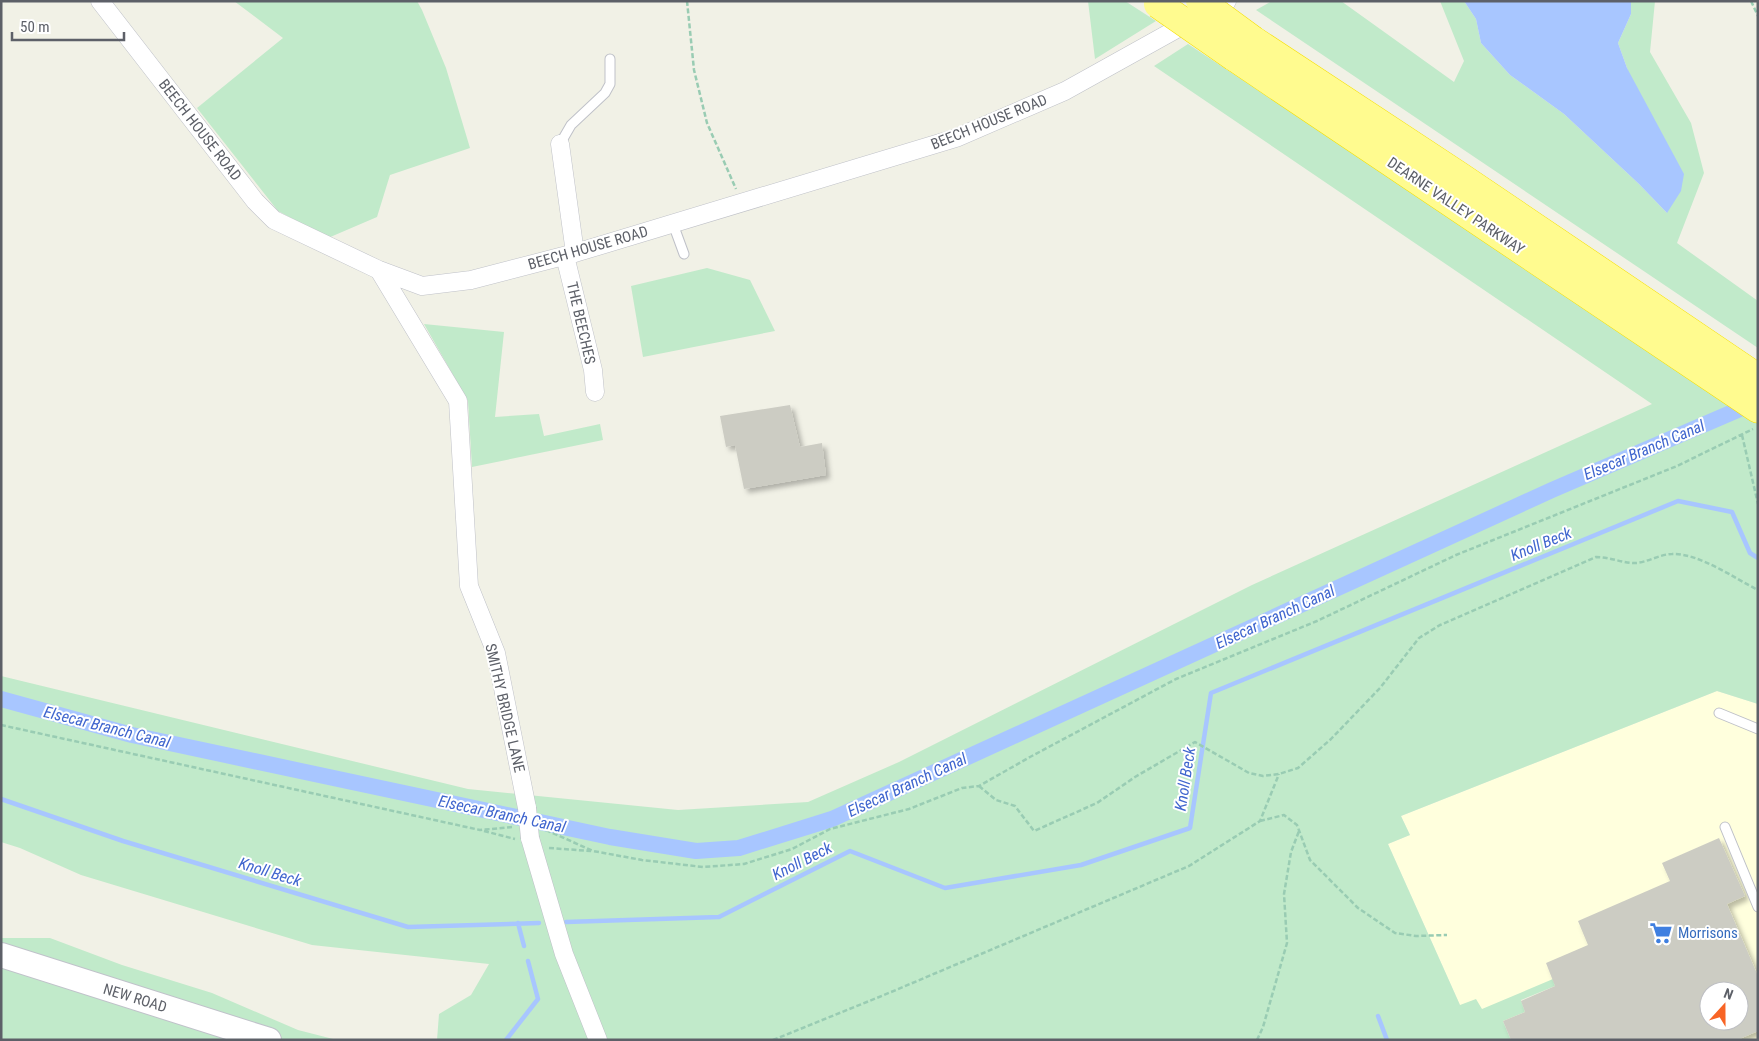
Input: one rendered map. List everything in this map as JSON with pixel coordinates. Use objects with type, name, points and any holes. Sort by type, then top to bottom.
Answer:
[{"type":"highway","name":"DEARNE VALLEY PARKWAY","points":[[1200,1],[1243,48]]},
{"type":"highway","name":"DEARNE VALLEY PARKWAY","points":[[1156,3],[1243,48],[1458,175],[1680,342],[1758,409]]},
{"type":"highway","name":"DEARNE VALLEY PARKWAY","points":[[1680,342],[1758,378]]},
{"type":"main road","name":"NEW ROAD","points":[[1,955],[269,1040]]},
{"type":"street","name":"BEECH HOUSE ROAD","points":[[100,1],[255,201],[274,220],[379,270],[422,286],[471,280],[570,254],[956,138],[1065,91],[1226,1]]},
{"type":"street","name":"THE BEECHES","points":[[560,144],[570,254],[593,370],[595,392]]},
{"type":"street","name":"SMITHY BRIDGE LANE","points":[[379,270],[458,401],[469,586],[496,653],[530,831],[564,954],[598,1040]]},
{"type":"lane","points":[[560,144],[571,125],[606,92],[610,84],[610,59]]},
{"type":"lane","points":[[673,224],[684,254]]},
{"type":"lane","points":[[1719,712],[1758,729]]},
{"type":"lane","points":[[1725,827],[1758,907]]},
{"type":"path","points":[[687,1],[694,70],[707,123],[742,202]]},
{"type":"path","points":[[1752,1],[1758,16]]},
{"type":"path","points":[[1,725],[480,830],[548,830],[592,851],[612,855],[702,868],[744,864],[792,849],[830,829],[910,809],[962,788],[979,786],[1030,756],[1176,679],[1317,621],[1456,555],[1677,466],[1758,427]]},
{"type":"path","points":[[1742,435],[1758,504]]},
{"type":"path","points":[[979,786],[996,800],[1015,806],[1034,831],[1097,803],[1135,777],[1195,742],[1249,774],[1263,776],[1298,768],[1331,739],[1380,688],[1419,638],[1440,625],[1596,557],[1636,563],[1671,553],[1685,555],[1709,564],[1758,590]]},
{"type":"path","points":[[1260,821],[1278,774]]},
{"type":"path","points":[[773,1040],[893,992],[1189,866],[1260,821],[1284,815],[1297,825],[1310,860],[1358,908],[1395,933],[1416,936],[1447,936]]},
{"type":"path","points":[[1257,1040],[1263,1027],[1287,943],[1284,894],[1291,852],[1299,831]]},
{"type":"shaded area","points":[[234,1],[417,1],[446,68],[470,148],[390,175],[377,217],[328,238],[278,211],[197,108],[283,38]]},
{"type":"shaded area","points":[[1088,1],[1125,1],[1156,21],[1095,59]]},
{"type":"shaded area","points":[[1272,1],[1341,1],[1454,82],[1464,61],[1440,1],[1464,1],[1476,19],[1481,43],[1510,75],[1564,114],[1639,184],[1667,213],[1627,68],[1618,43],[1631,14],[1631,1],[1655,1],[1650,52],[1691,123],[1704,173],[1677,243],[1758,301],[1758,348],[1256,10]]},
{"type":"shaded area","points":[[1188,44],[1758,421],[1758,704],[1717,691],[1401,816],[1410,835],[1388,844],[1460,1005],[1476,999],[1482,1009],[1553,979],[1555,986],[1521,1000],[1525,1012],[1503,1021],[1511,1040],[437,1040],[439,1014],[471,995],[489,964],[312,945],[81,875],[20,848],[1,842],[1,676],[468,789],[678,810],[808,802],[899,762],[1252,585],[1652,404],[1154,66]]},
{"type":"shaded area","points":[[707,268],[750,280],[775,331],[643,357],[631,286]]},
{"type":"shaded area","points":[[424,324],[504,332],[495,417],[539,414],[544,436],[600,424],[603,440],[472,467],[468,401]]},
{"type":"shaded area","points":[[1717,691],[1758,704],[1758,1040],[1503,1021],[1525,1011],[1521,1001],[1555,986],[1552,980],[1482,1010],[1460,1005],[1388,844],[1410,835],[1401,816]]},
{"type":"shaded area","points":[[1,938],[50,938],[122,965],[212,993],[298,1030],[337,1040],[1,1040]]},
{"type":"water","points":[[1464,1],[1631,1],[1631,14],[1618,43],[1627,68],[1684,174],[1681,191],[1667,213],[1639,184],[1564,114],[1510,75],[1481,43],[1476,19]]},
{"type":"building","points":[[790,405],[800,447],[822,443],[826,475],[744,489],[735,445],[726,447],[720,416]]},
{"type":"building","name":"Morrisons","points":[[1719,838],[1745,896],[1727,904],[1758,976],[1758,1031],[1737,1040],[1511,1040],[1503,1021],[1525,1012],[1521,1001],[1555,986],[1546,963],[1588,945],[1578,921],[1670,881],[1662,863]]},
{"type":"waterway","name":"Elsecar Branch Canal","points":[[1,699],[132,735],[610,837],[696,851],[739,848],[832,819],[1552,490],[1756,402]]},
{"type":"waterway","name":"Knoll Beck","points":[[566,922],[719,917],[850,851],[945,888],[1081,865],[1190,828],[1211,693],[1678,501],[1732,512],[1750,553],[1758,558]]},
{"type":"waterway","name":"Knoll Beck","points":[[1,799],[123,841],[408,927],[539,923]]},
{"type":"waterway","points":[[518,923],[524,946]]},
{"type":"waterway","points":[[506,1040],[538,999],[528,961]]},
{"type":"waterway","points":[[1378,1016],[1387,1040]]},
{"type":"place","name":"Morrisons","points":[[1661,933]]}]
